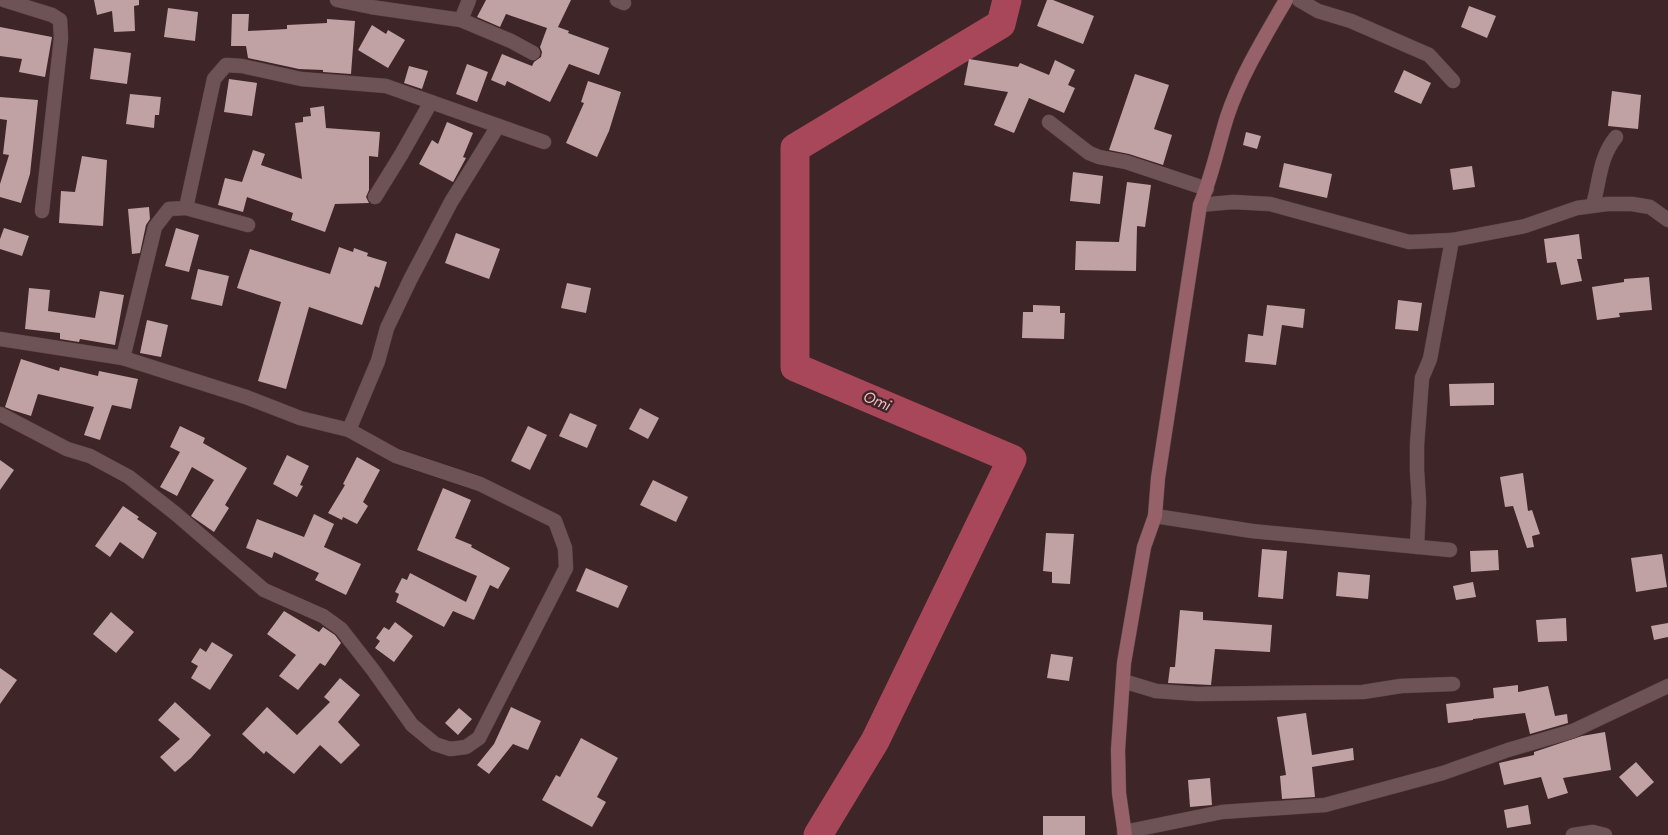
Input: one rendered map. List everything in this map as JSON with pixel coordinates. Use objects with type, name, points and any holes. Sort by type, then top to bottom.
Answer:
[{"type":"main road","points":[[1125,834],[1119,793],[1118,750],[1124,663],[1144,547],[1154,516],[1158,478],[1200,205],[1228,115],[1245,74],[1252,58],[1286,0]]},
{"type":"street","points":[[4,0],[52,14],[60,20],[61,38],[42,211]]},
{"type":"street","points":[[337,0],[461,20],[511,41],[533,53]]},
{"type":"street","points":[[461,20],[468,0]]},
{"type":"street","points":[[1299,0],[1318,11],[1351,21],[1429,55],[1454,81]]},
{"type":"street","points":[[186,208],[214,79],[226,65],[242,66],[301,79],[386,86],[544,142]]},
{"type":"street","points":[[375,196],[402,155],[431,102]]},
{"type":"street","points":[[1050,122],[1089,153],[1099,157],[1126,162],[1206,189]]},
{"type":"street","points":[[349,430],[378,361],[387,328],[410,280],[451,202],[498,126]]},
{"type":"street","points":[[1593,206],[1601,163],[1616,137]]},
{"type":"street","points":[[1200,205],[1233,202],[1270,204],[1409,242],[1452,240],[1525,226],[1576,208],[1593,206],[1632,204],[1650,207],[1668,220]]},
{"type":"street","points":[[123,358],[155,227],[169,209],[186,208],[248,225]]},
{"type":"street","points":[[1417,547],[1419,502],[1417,470],[1418,427],[1422,378],[1430,359],[1452,240]]},
{"type":"street","points":[[0,339],[123,358],[246,397],[300,418],[349,430],[396,456],[480,484],[555,521],[565,548],[566,568],[479,738],[466,746],[450,749],[435,744],[412,725],[341,629],[323,616],[264,590],[176,514],[129,478],[90,456],[67,450],[0,414]]},
{"type":"street","points":[[1154,516],[1252,530],[1450,550]]},
{"type":"street","points":[[1123,681],[1156,691],[1197,694],[1364,692],[1401,686],[1453,684]]},
{"type":"street","points":[[1125,834],[1222,812],[1325,805],[1443,773],[1508,750],[1573,731],[1668,686]]},
{"type":"street","points":[[1573,835],[1593,832],[1605,835]]},
{"type":"building","points":[[94,0],[139,0],[139,5],[134,6],[135,31],[114,32],[112,11],[97,15]]},
{"type":"building","points":[[486,0],[571,0],[558,27],[569,31],[568,33],[609,48],[599,75],[569,64],[550,102],[507,81],[505,86],[491,80],[502,54],[532,66],[541,57],[540,47],[547,28],[506,14],[500,27],[477,17]]},
{"type":"building","points":[[1047,0],[1053,0],[1094,16],[1083,44],[1037,26]]},
{"type":"building","points":[[1469,6],[1496,16],[1487,38],[1461,27]]},
{"type":"building","points":[[168,8],[198,12],[195,41],[164,37]]},
{"type":"building","points":[[232,14],[249,14],[248,31],[287,29],[287,25],[327,23],[327,19],[355,21],[351,74],[299,69],[248,58],[246,46],[231,46]]},
{"type":"building","points":[[372,25],[386,34],[388,30],[405,40],[388,68],[358,50]]},
{"type":"building","points":[[0,27],[52,37],[45,77],[19,72],[22,59],[0,56]]},
{"type":"building","points":[[94,48],[131,53],[127,84],[90,79]]},
{"type":"building","points":[[969,59],[1018,67],[1020,63],[1049,75],[1055,60],[1075,70],[1068,85],[1075,88],[1064,113],[1029,98],[1014,133],[994,125],[1008,92],[964,85]]},
{"type":"building","points":[[467,64],[488,72],[477,102],[456,94]]},
{"type":"building","points":[[409,66],[428,71],[422,89],[404,83]]},
{"type":"building","points":[[1404,70],[1431,83],[1421,104],[1394,92]]},
{"type":"building","points":[[1135,74],[1169,85],[1154,129],[1172,135],[1163,165],[1109,150]]},
{"type":"building","points":[[229,79],[257,83],[252,116],[224,112]]},
{"type":"building","points":[[588,81],[621,92],[609,131],[597,157],[566,143],[584,103],[581,102]]},
{"type":"building","points":[[1612,91],[1641,95],[1638,129],[1608,126]]},
{"type":"building","points":[[130,94],[161,97],[159,115],[155,115],[154,128],[126,124]]},
{"type":"building","points":[[0,97],[38,100],[30,174],[21,203],[0,197],[0,184],[9,155],[3,154],[7,120],[0,119]]},
{"type":"building","points":[[324,106],[326,128],[380,132],[378,157],[369,156],[369,190],[366,197],[369,203],[335,204],[325,232],[291,220],[293,213],[247,197],[243,212],[218,205],[225,178],[242,182],[253,150],[265,154],[261,165],[302,179],[295,123],[303,122],[303,117],[311,116],[310,108]]},
{"type":"building","points":[[447,122],[473,133],[463,157],[466,158],[453,182],[419,164],[432,140],[438,144]]},
{"type":"building","points":[[1246,132],[1261,136],[1257,149],[1243,145]]},
{"type":"building","points":[[82,156],[107,160],[103,226],[59,223],[61,191],[75,192]]},
{"type":"building","points":[[1284,163],[1332,174],[1327,198],[1279,187]]},
{"type":"building","points":[[1472,166],[1475,187],[1453,190],[1450,169]]},
{"type":"building","points":[[1073,172],[1103,176],[1100,204],[1070,201]]},
{"type":"building","points":[[1127,182],[1151,185],[1145,227],[1137,226],[1136,271],[1075,270],[1076,241],[1119,242]]},
{"type":"building","points":[[149,207],[150,219],[146,225],[140,253],[132,254],[128,209]]},
{"type":"building","points":[[4,228],[29,236],[22,256],[0,249],[0,239]]},
{"type":"building","points":[[176,228],[199,235],[189,272],[165,266]]},
{"type":"building","points":[[456,233],[500,249],[489,279],[445,263]]},
{"type":"building","points":[[1579,234],[1582,259],[1577,259],[1582,281],[1561,285],[1556,262],[1547,263],[1544,239]]},
{"type":"building","points":[[339,247],[353,252],[354,248],[368,253],[367,256],[387,262],[379,288],[375,286],[362,325],[309,307],[286,389],[258,381],[281,302],[237,288],[250,249],[330,274]]},
{"type":"building","points":[[198,269],[229,276],[222,306],[191,299]]},
{"type":"building","points":[[1649,277],[1652,310],[1619,313],[1620,317],[1597,320],[1592,287],[1624,282],[1624,279]]},
{"type":"building","points":[[567,283],[591,288],[586,313],[561,308]]},
{"type":"building","points":[[29,288],[50,290],[48,311],[95,318],[100,291],[124,295],[115,345],[80,339],[79,342],[60,339],[60,333],[25,329]]},
{"type":"building","points":[[1398,300],[1422,303],[1418,331],[1395,329]]},
{"type":"building","points":[[1033,305],[1060,306],[1060,313],[1065,313],[1064,339],[1022,338],[1023,312],[1033,312]]},
{"type":"building","points":[[1267,305],[1305,309],[1303,328],[1282,325],[1276,365],[1245,362],[1248,334],[1263,336]]},
{"type":"building","points":[[147,320],[168,325],[161,357],[140,353]]},
{"type":"building","points":[[21,359],[59,371],[60,367],[98,376],[99,371],[138,379],[131,409],[112,405],[100,440],[84,435],[94,407],[38,394],[31,416],[5,407]]},
{"type":"building","points":[[1494,383],[1494,405],[1450,406],[1449,384]]},
{"type":"building","points":[[640,408],[659,418],[648,439],[629,429]]},
{"type":"building","points":[[570,413],[597,425],[587,448],[559,436]]},
{"type":"building","points":[[180,426],[205,438],[203,443],[247,468],[225,505],[229,508],[214,532],[191,516],[214,480],[192,467],[177,496],[160,487],[180,452],[170,447]]},
{"type":"building","points":[[528,426],[547,435],[530,470],[511,461]]},
{"type":"building","points":[[287,455],[309,466],[300,485],[303,486],[297,497],[273,484]]},
{"type":"building","points":[[357,457],[380,470],[363,502],[368,506],[357,524],[343,517],[342,520],[328,513],[345,485],[343,484]]},
{"type":"building","points":[[0,460],[14,470],[0,490]]},
{"type":"building","points":[[1523,473],[1528,511],[1532,510],[1540,534],[1532,536],[1534,547],[1527,548],[1513,506],[1505,507],[1500,477]]},
{"type":"building","points":[[653,480],[688,497],[676,522],[640,505]]},
{"type":"building","points":[[443,488],[471,500],[455,538],[472,545],[471,547],[510,568],[498,589],[490,585],[474,620],[453,611],[444,627],[396,602],[399,594],[395,592],[402,578],[407,580],[410,573],[466,602],[477,576],[417,550]]},
{"type":"building","points":[[123,506],[157,533],[143,559],[120,542],[110,557],[95,546]]},
{"type":"building","points":[[314,514],[334,524],[324,547],[361,564],[346,595],[315,580],[319,573],[274,552],[272,558],[246,548],[257,519],[304,537]]},
{"type":"building","points":[[1046,533],[1074,534],[1070,584],[1052,583],[1052,572],[1043,571]]},
{"type":"building","points":[[1262,549],[1287,551],[1283,599],[1258,597]]},
{"type":"building","points":[[1498,550],[1499,570],[1471,572],[1470,551]]},
{"type":"building","points":[[1662,554],[1667,587],[1636,592],[1631,558]]},
{"type":"building","points":[[586,568],[628,586],[618,608],[576,591]]},
{"type":"building","points":[[1338,572],[1370,575],[1368,599],[1336,596]]},
{"type":"building","points":[[1473,582],[1476,597],[1456,600],[1453,586]]},
{"type":"building","points":[[1180,610],[1203,612],[1203,620],[1272,625],[1270,652],[1215,649],[1211,685],[1168,683],[1170,667],[1175,667]]},
{"type":"building","points":[[284,611],[319,632],[323,627],[335,635],[341,643],[325,666],[320,663],[298,690],[279,676],[296,655],[267,634]]},
{"type":"building","points":[[111,612],[134,632],[116,653],[93,634]]},
{"type":"building","points":[[1566,618],[1567,641],[1538,642],[1536,620]]},
{"type":"building","points":[[395,622],[413,636],[394,662],[375,648],[380,641],[376,638],[384,627],[389,630]]},
{"type":"building","points":[[1668,623],[1668,637],[1654,640],[1651,626]]},
{"type":"building","points":[[212,642],[233,655],[210,690],[191,678],[198,666],[191,662],[200,648],[206,652]]},
{"type":"building","points":[[1051,654],[1073,657],[1069,681],[1047,678]]},
{"type":"building","points":[[0,668],[17,680],[0,704]]},
{"type":"building","points":[[340,678],[360,695],[338,722],[360,745],[341,764],[320,745],[294,774],[266,751],[264,754],[242,734],[267,707],[297,735],[330,702],[324,697]]},
{"type":"building","points":[[1518,685],[1518,692],[1548,686],[1555,716],[1567,714],[1568,723],[1530,734],[1525,713],[1448,723],[1446,704],[1494,698],[1493,688]]},
{"type":"building","points":[[175,702],[211,735],[191,758],[175,772],[160,757],[180,739],[158,720]]},
{"type":"building","points":[[511,707],[541,721],[528,750],[513,744],[489,774],[477,765],[494,744]]},
{"type":"building","points":[[459,708],[472,719],[458,735],[445,723]]},
{"type":"building","points":[[1306,713],[1312,755],[1353,748],[1354,760],[1312,767],[1315,797],[1282,799],[1280,776],[1286,775],[1277,717]]},
{"type":"building","points":[[1605,732],[1611,770],[1563,778],[1568,793],[1548,799],[1541,777],[1504,785],[1499,763],[1534,755],[1534,752],[1582,736]]},
{"type":"building","points":[[581,738],[618,758],[597,797],[606,802],[592,827],[542,800],[556,775],[560,777]]},
{"type":"building","points":[[1636,762],[1654,782],[1637,797],[1619,777]]},
{"type":"building","points":[[1210,778],[1212,805],[1190,807],[1188,780]]},
{"type":"building","points":[[1528,805],[1531,824],[1507,828],[1504,810]]},
{"type":"building","points":[[1043,816],[1085,816],[1085,835],[1043,835]]},
{"type":"waterway","name":"Omi","points":[[818,835],[875,741],[1012,459],[795,367],[795,148],[1001,24],[1007,0]]}]
